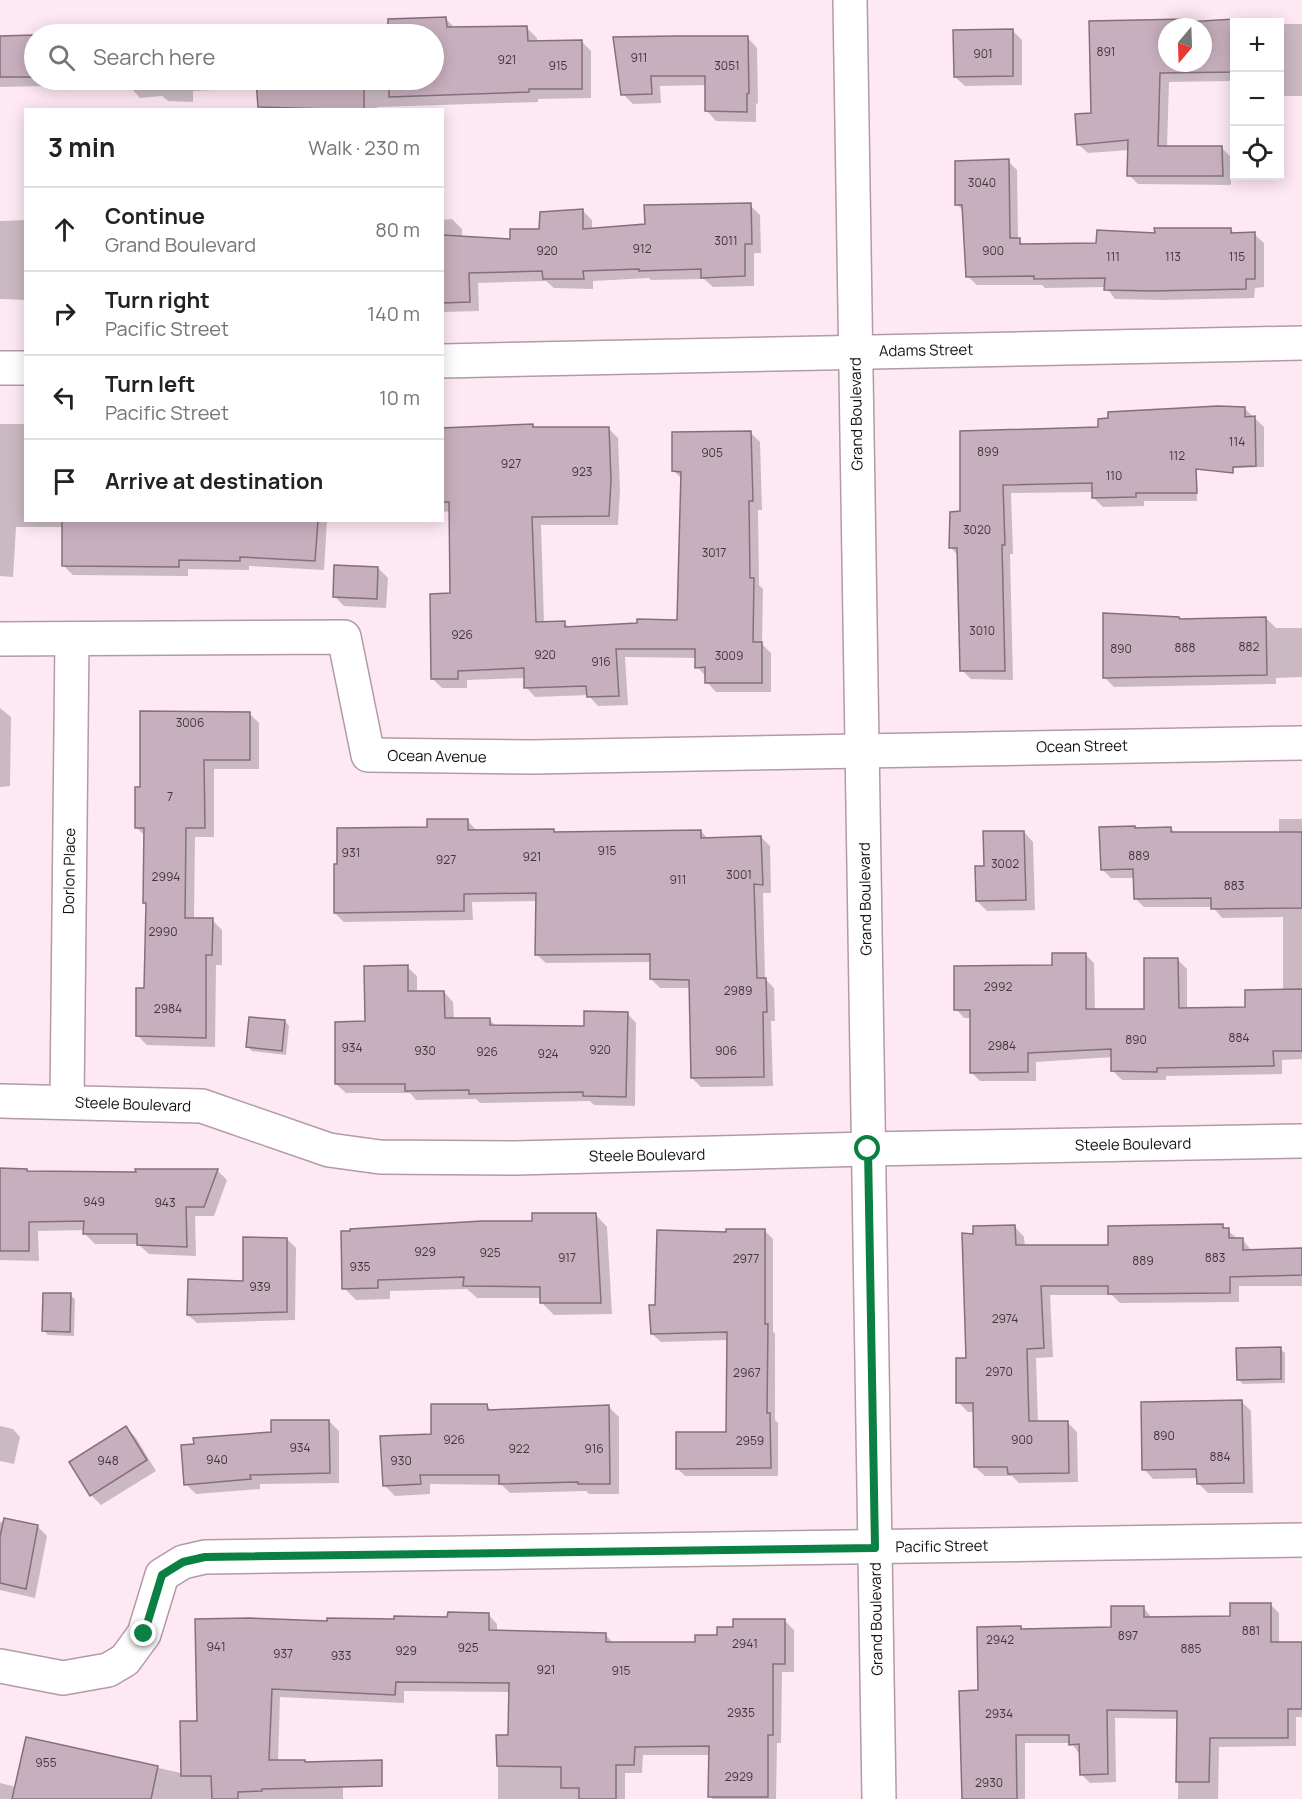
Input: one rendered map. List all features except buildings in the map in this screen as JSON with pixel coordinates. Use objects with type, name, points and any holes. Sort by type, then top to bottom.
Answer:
[{"type":"street","name":"Grand Boulevard","points":[[850,0],[879,1799]]},
{"type":"street","name":"Adams Street","points":[[444,361],[1302,343]]},
{"type":"street","points":[[0,368],[24,368]]},
{"type":"street","name":"Ocean Avenue","points":[[0,639],[344,637],[368,755],[532,757],[862,750]]},
{"type":"street","name":"Dorlon Place","points":[[67,1102],[72,639]]},
{"type":"street","name":"Ocean Street","points":[[862,750],[1302,743]]},
{"type":"street","name":"Steele Boulevard","points":[[0,1101],[202,1106],[328,1150],[380,1157],[515,1158],[1302,1141]]},
{"type":"street","name":"Pacific Street","points":[[0,1666],[63,1678],[108,1670],[125,1660],[144,1634],[162,1575],[183,1562],[205,1557],[1302,1540]]},
{"type":"route","points":[[144,1634],[162,1575],[183,1562],[205,1557],[875,1548],[868,1149]]}]
